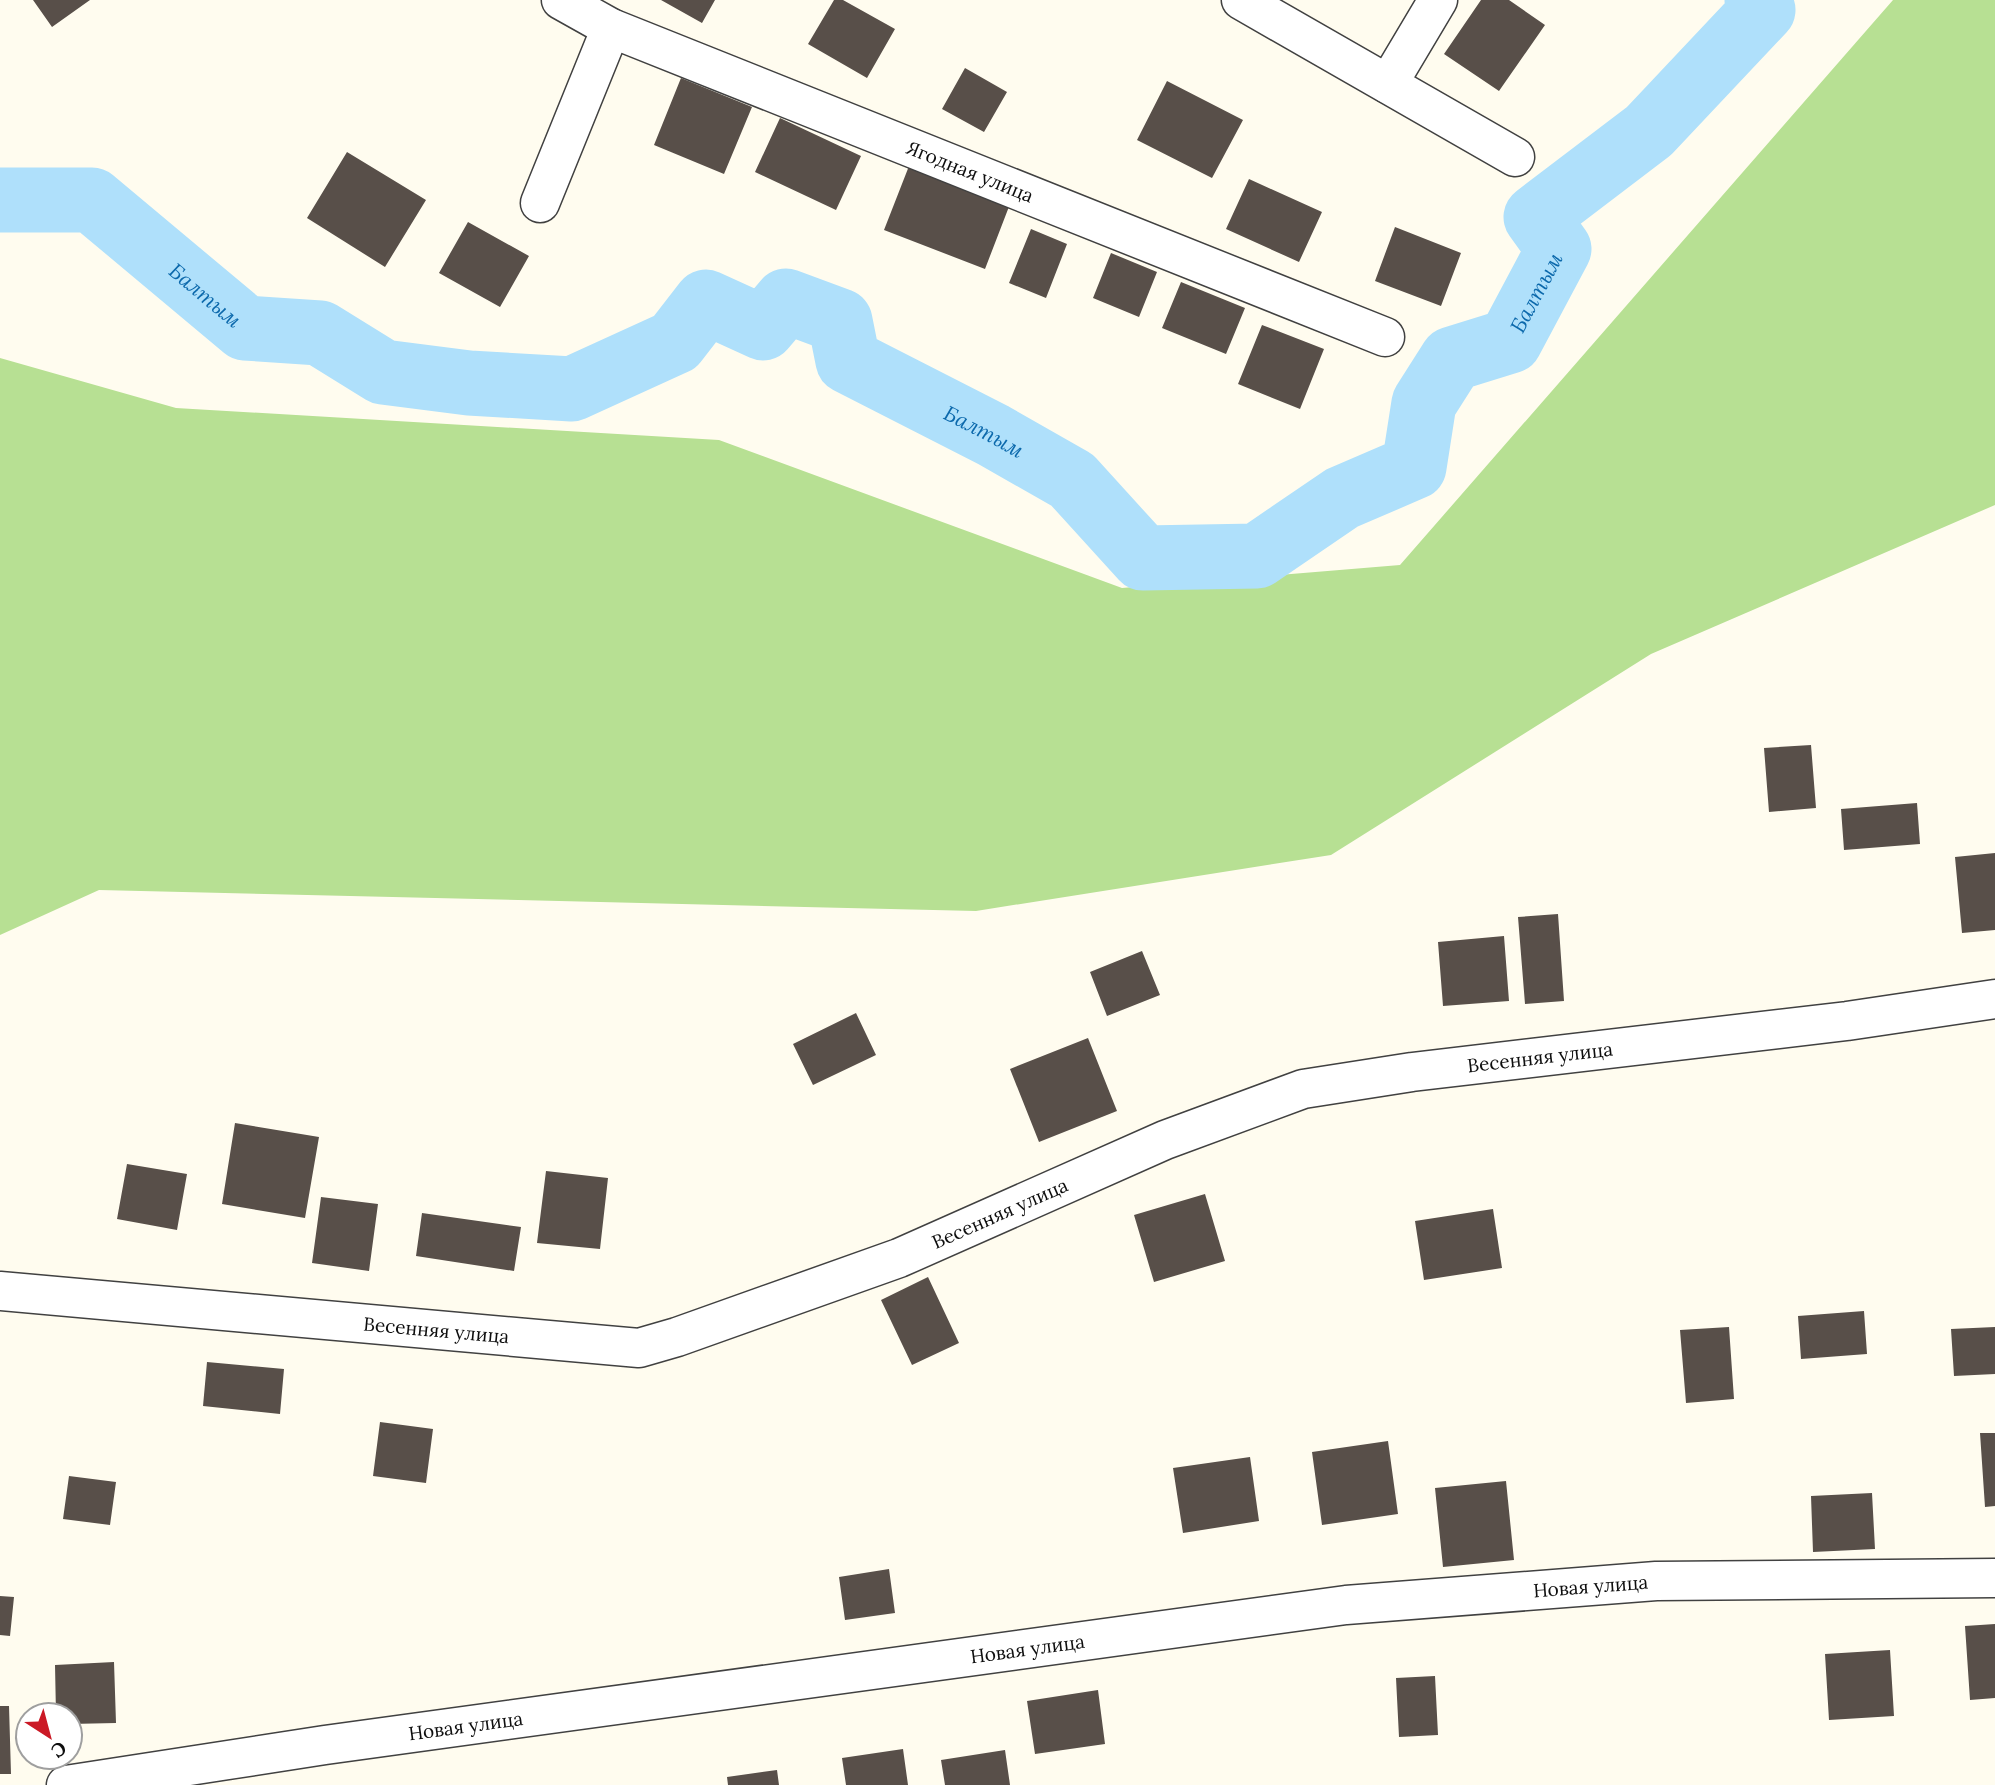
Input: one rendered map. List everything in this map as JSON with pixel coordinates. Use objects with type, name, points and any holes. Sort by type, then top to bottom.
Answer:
[{"type":"street","name":"Ягодная улица","points":[[561,0],[611,28],[1385,337]]},
{"type":"street","points":[[1241,0],[1516,157]]},
{"type":"street","points":[[1388,84],[1438,0]]},
{"type":"street","points":[[540,203],[611,28]]},
{"type":"street","name":"Весенняя улица","points":[[0,1291],[639,1348],[900,1258],[1165,1140],[1303,1089],[1412,1072],[1847,1021],[1995,999]]},
{"type":"street","name":"Новая улица","points":[[66,1785],[325,1745],[1346,1605],[1656,1581],[1995,1578]]},
{"type":"green space","points":[[1893,0],[1995,0],[1995,505],[1651,654],[1331,855],[976,911],[99,890],[0,935],[0,358],[176,408],[719,440],[1122,588],[1400,565]]},
{"type":"building","points":[[33,0],[90,0],[52,27]]},
{"type":"building","points":[[661,0],[715,0],[702,23]]},
{"type":"building","points":[[834,0],[843,0],[895,29],[867,78],[808,44]]},
{"type":"building","points":[[1481,0],[1509,0],[1545,25],[1499,91],[1444,54]]},
{"type":"building","points":[[965,68],[1007,92],[984,132],[942,109]]},
{"type":"building","points":[[681,78],[752,107],[724,174],[654,145]]},
{"type":"building","points":[[1167,81],[1243,120],[1212,178],[1137,140]]},
{"type":"building","points":[[780,118],[861,156],[836,210],[755,172]]},
{"type":"building","points":[[347,152],[426,200],[385,267],[307,218]]},
{"type":"building","points":[[909,166],[1010,204],[985,269],[884,230]]},
{"type":"building","points":[[1249,179],[1322,212],[1299,262],[1226,229]]},
{"type":"building","points":[[468,222],[529,256],[500,307],[439,273]]},
{"type":"building","points":[[1395,227],[1461,253],[1441,306],[1375,281]]},
{"type":"building","points":[[1031,229],[1067,244],[1046,298],[1009,283]]},
{"type":"building","points":[[1111,253],[1157,272],[1139,317],[1093,298]]},
{"type":"building","points":[[1181,282],[1245,308],[1226,354],[1162,328]]},
{"type":"building","points":[[1262,325],[1324,349],[1300,409],[1238,384]]},
{"type":"building","points":[[1811,745],[1816,808],[1769,812],[1764,748]]},
{"type":"building","points":[[1917,803],[1920,844],[1844,850],[1841,809]]},
{"type":"building","points":[[1995,853],[1995,930],[1962,933],[1955,857]]},
{"type":"building","points":[[1558,914],[1564,1001],[1525,1004],[1518,917]]},
{"type":"building","points":[[1504,936],[1509,1001],[1443,1006],[1438,942]]},
{"type":"building","points":[[1142,951],[1160,995],[1107,1016],[1090,972]]},
{"type":"building","points":[[856,1013],[876,1055],[813,1085],[793,1044]]},
{"type":"building","points":[[1088,1038],[1117,1111],[1039,1142],[1010,1069]]},
{"type":"building","points":[[235,1123],[319,1137],[305,1218],[222,1204]]},
{"type":"building","points":[[127,1164],[187,1174],[177,1230],[117,1219]]},
{"type":"building","points":[[546,1171],[608,1178],[600,1249],[537,1243]]},
{"type":"building","points":[[1205,1194],[1225,1261],[1154,1282],[1134,1215]]},
{"type":"building","points":[[321,1197],[378,1204],[369,1271],[312,1263]]},
{"type":"building","points":[[1493,1209],[1502,1268],[1424,1280],[1415,1221]]},
{"type":"building","points":[[422,1213],[521,1227],[514,1271],[416,1256]]},
{"type":"building","points":[[928,1277],[959,1343],[912,1365],[881,1300]]},
{"type":"building","points":[[1864,1311],[1867,1354],[1801,1359],[1798,1316]]},
{"type":"building","points":[[1729,1327],[1734,1399],[1686,1403],[1680,1330]]},
{"type":"building","points":[[1995,1327],[1995,1374],[1954,1376],[1951,1329]]},
{"type":"building","points":[[207,1362],[284,1369],[280,1414],[203,1406]]},
{"type":"building","points":[[380,1422],[433,1429],[426,1483],[373,1476]]},
{"type":"building","points":[[1980,1433],[1995,1433],[1995,1506],[1985,1507]]},
{"type":"building","points":[[1388,1441],[1398,1514],[1322,1525],[1312,1452]]},
{"type":"building","points":[[1250,1457],[1259,1521],[1183,1533],[1173,1468]]},
{"type":"building","points":[[69,1476],[116,1482],[110,1525],[63,1519]]},
{"type":"building","points":[[1506,1481],[1514,1560],[1443,1567],[1435,1488]]},
{"type":"building","points":[[1872,1493],[1875,1549],[1813,1552],[1811,1496]]},
{"type":"building","points":[[889,1569],[895,1613],[845,1620],[839,1577]]},
{"type":"building","points":[[0,1596],[14,1597],[10,1636],[0,1635]]},
{"type":"building","points":[[1995,1624],[1995,1698],[1970,1700],[1965,1626]]},
{"type":"building","points":[[1890,1650],[1894,1716],[1829,1720],[1825,1654]]},
{"type":"building","points":[[114,1662],[116,1723],[84,1724],[84,1701],[56,1701],[55,1665]]},
{"type":"building","points":[[1435,1676],[1438,1735],[1399,1737],[1396,1678]]},
{"type":"building","points":[[1098,1690],[1105,1744],[1035,1754],[1027,1701]]},
{"type":"building","points":[[0,1706],[9,1706],[11,1774],[0,1774]]},
{"type":"building","points":[[903,1749],[908,1785],[846,1785],[842,1758]]},
{"type":"building","points":[[1005,1750],[1010,1785],[945,1785],[941,1760]]},
{"type":"building","points":[[777,1770],[779,1785],[728,1785],[727,1777]]},
{"type":"waterway","name":"Балтым","points":[[0,200],[92,200],[245,328],[320,333],[383,372],[469,383],[572,389],[675,342],[706,302],[763,328],[786,301],[840,321],[848,361],[993,435],[1072,480],[1143,558],[1257,556],[1342,498],[1414,467],[1424,403],[1452,359],[1510,341],[1559,249],[1536,217],[1649,131],[1763,10],[1757,0]]}]
